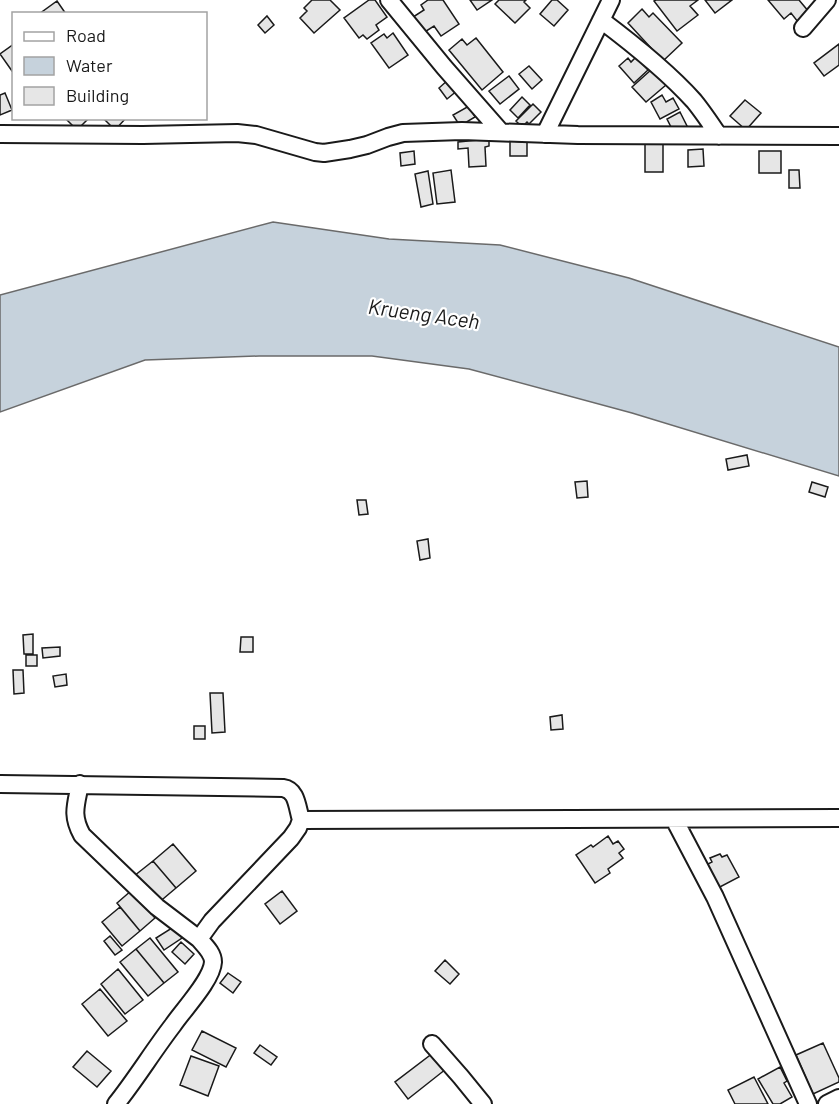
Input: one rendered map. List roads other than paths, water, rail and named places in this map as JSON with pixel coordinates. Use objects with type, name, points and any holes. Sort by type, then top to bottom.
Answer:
[{"type":"street","points":[[389,0],[501,132]]},
{"type":"street","points":[[545,134],[611,0]]},
{"type":"street","points":[[802,28],[826,0]]},
{"type":"street","points":[[601,20],[629,41],[694,102],[719,136]]},
{"type":"street","points":[[0,134],[237,133],[256,135],[324,153],[367,145],[403,133],[462,131],[545,134],[839,136]]},
{"type":"street","points":[[0,784],[282,788],[293,792],[301,820],[298,828],[212,921],[199,939]]},
{"type":"street","points":[[80,784],[75,815],[76,826],[82,835],[157,907],[199,939],[213,959],[205,980],[116,1104]]},
{"type":"street","points":[[301,820],[839,818]]},
{"type":"street","points":[[674,819],[716,897],[808,1104]]},
{"type":"street","points":[[432,1044],[483,1104]]},
{"type":"street","points":[[827,1104],[839,1098]]},
{"type":"water","name":"Krueng Aceh","points":[[273,222],[389,239],[500,245],[629,278],[839,347],[839,476],[632,413],[469,369],[372,356],[259,356],[145,360],[0,412],[0,295]]}]
